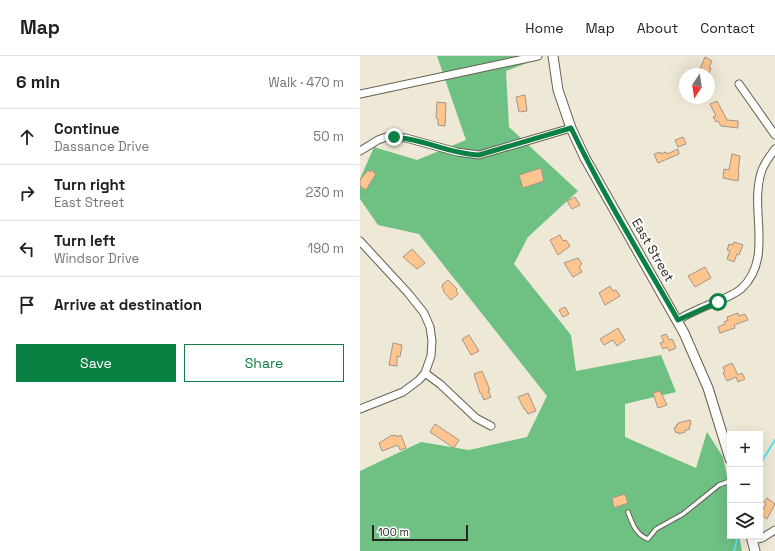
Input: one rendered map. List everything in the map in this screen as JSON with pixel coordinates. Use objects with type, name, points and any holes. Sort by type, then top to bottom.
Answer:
[{"type":"street","points":[[360,94],[538,56]]},
{"type":"street","name":"East Street","points":[[553,56],[558,90],[571,128],[585,158],[605,194],[678,320],[696,357],[708,388],[727,448]]},
{"type":"street","points":[[739,84],[775,135]]},
{"type":"street","points":[[360,151],[378,140],[386,137],[394,137],[406,138],[461,153],[479,155],[571,128]]},
{"type":"street","points":[[678,320],[735,293],[744,286],[752,276],[760,253],[758,200],[759,183],[764,164],[775,149]]},
{"type":"street","points":[[360,242],[408,293],[424,313],[430,327],[432,341],[431,356],[425,373],[415,384],[403,392],[360,409]]},
{"type":"street","points":[[425,373],[440,384],[476,418],[491,426]]},
{"type":"street","points":[[763,537],[775,530]]},
{"type":"street","points":[[752,539],[755,551]]},
{"type":"lane","points":[[628,512],[634,528],[643,537],[648,539],[656,529],[683,514],[719,485],[727,482]]},
{"type":"green space","points":[[437,56],[538,56],[538,59],[506,71],[509,127],[578,191],[528,237],[514,264],[571,335],[576,371],[661,355],[676,392],[625,404],[625,437],[696,468],[707,432],[723,457],[727,476],[727,539],[740,539],[742,551],[360,551],[360,471],[421,442],[469,450],[527,437],[547,396],[419,234],[378,225],[360,199],[360,179],[374,147],[417,160],[466,140]]},
{"type":"building","points":[[705,57],[712,61],[709,67],[711,68],[700,68]]},
{"type":"building","points":[[525,95],[527,111],[519,112],[516,97]]},
{"type":"building","points":[[717,101],[727,120],[738,121],[738,128],[721,126],[718,121],[716,122],[713,117],[716,116],[710,104],[715,104]]},
{"type":"building","points":[[437,102],[446,103],[445,126],[438,125],[438,119],[436,118]]},
{"type":"building","points":[[683,137],[686,144],[678,147],[675,140]]},
{"type":"building","points":[[678,149],[679,154],[658,163],[654,154],[666,152],[667,154]]},
{"type":"building","points":[[732,154],[740,156],[738,181],[723,178],[724,169],[729,170]]},
{"type":"building","points":[[541,168],[544,181],[523,188],[519,175]]},
{"type":"building","points":[[368,170],[370,172],[371,170],[376,174],[366,190],[360,186],[360,180]]},
{"type":"building","points":[[575,197],[580,205],[572,209],[567,201]]},
{"type":"building","points":[[560,235],[563,241],[566,240],[570,246],[558,255],[550,240]]},
{"type":"building","points":[[734,242],[743,245],[734,262],[727,259],[730,251],[727,250],[729,244],[733,245]]},
{"type":"building","points":[[412,249],[425,263],[417,269],[403,257]]},
{"type":"building","points":[[578,258],[582,264],[579,266],[582,272],[573,277],[564,263]]},
{"type":"building","points":[[705,267],[711,278],[695,287],[688,276]]},
{"type":"building","points":[[448,280],[457,289],[458,294],[451,300],[443,291],[442,287],[442,285]]},
{"type":"building","points":[[610,286],[613,291],[616,290],[620,296],[605,305],[599,293]]},
{"type":"building","points":[[565,307],[569,314],[563,317],[559,310]]},
{"type":"building","points":[[738,313],[739,316],[745,314],[748,320],[734,325],[735,328],[720,333],[718,327],[725,324],[724,322],[728,320],[727,317]]},
{"type":"building","points":[[618,328],[625,340],[617,346],[613,340],[604,345],[600,339]]},
{"type":"building","points":[[666,334],[669,340],[672,339],[676,348],[669,351],[667,347],[663,349],[660,343],[664,342],[661,336]]},
{"type":"building","points":[[469,335],[479,351],[471,355],[462,339]]},
{"type":"building","points":[[393,343],[402,345],[400,357],[397,356],[397,366],[389,365]]},
{"type":"building","points":[[732,363],[738,375],[742,373],[745,379],[738,382],[736,377],[727,381],[723,373],[725,372],[723,367]]},
{"type":"building","points":[[482,371],[490,390],[488,390],[491,397],[484,400],[480,393],[474,374]]},
{"type":"building","points":[[660,391],[667,405],[658,408],[653,393]]},
{"type":"building","points":[[528,393],[536,411],[528,414],[518,397]]},
{"type":"building","points":[[690,420],[690,429],[679,434],[678,432],[676,433],[674,428],[677,427],[676,425],[678,423]]},
{"type":"building","points":[[435,424],[459,440],[454,448],[430,432]]},
{"type":"building","points":[[392,435],[396,435],[397,437],[401,435],[406,448],[400,450],[398,445],[382,451],[379,443]]},
{"type":"building","points":[[625,494],[628,503],[614,508],[612,498]]},
{"type":"building","points":[[767,498],[775,504],[767,519],[763,516],[763,509],[766,504],[764,502]]},
{"type":"waterway","points":[[763,459],[775,440]]},
{"type":"waterway","points":[[734,551],[737,539]]},
{"type":"route","points":[[394,137],[406,138],[447,150],[479,155],[571,128],[585,158],[605,194],[678,320],[697,310],[718,302]]}]
